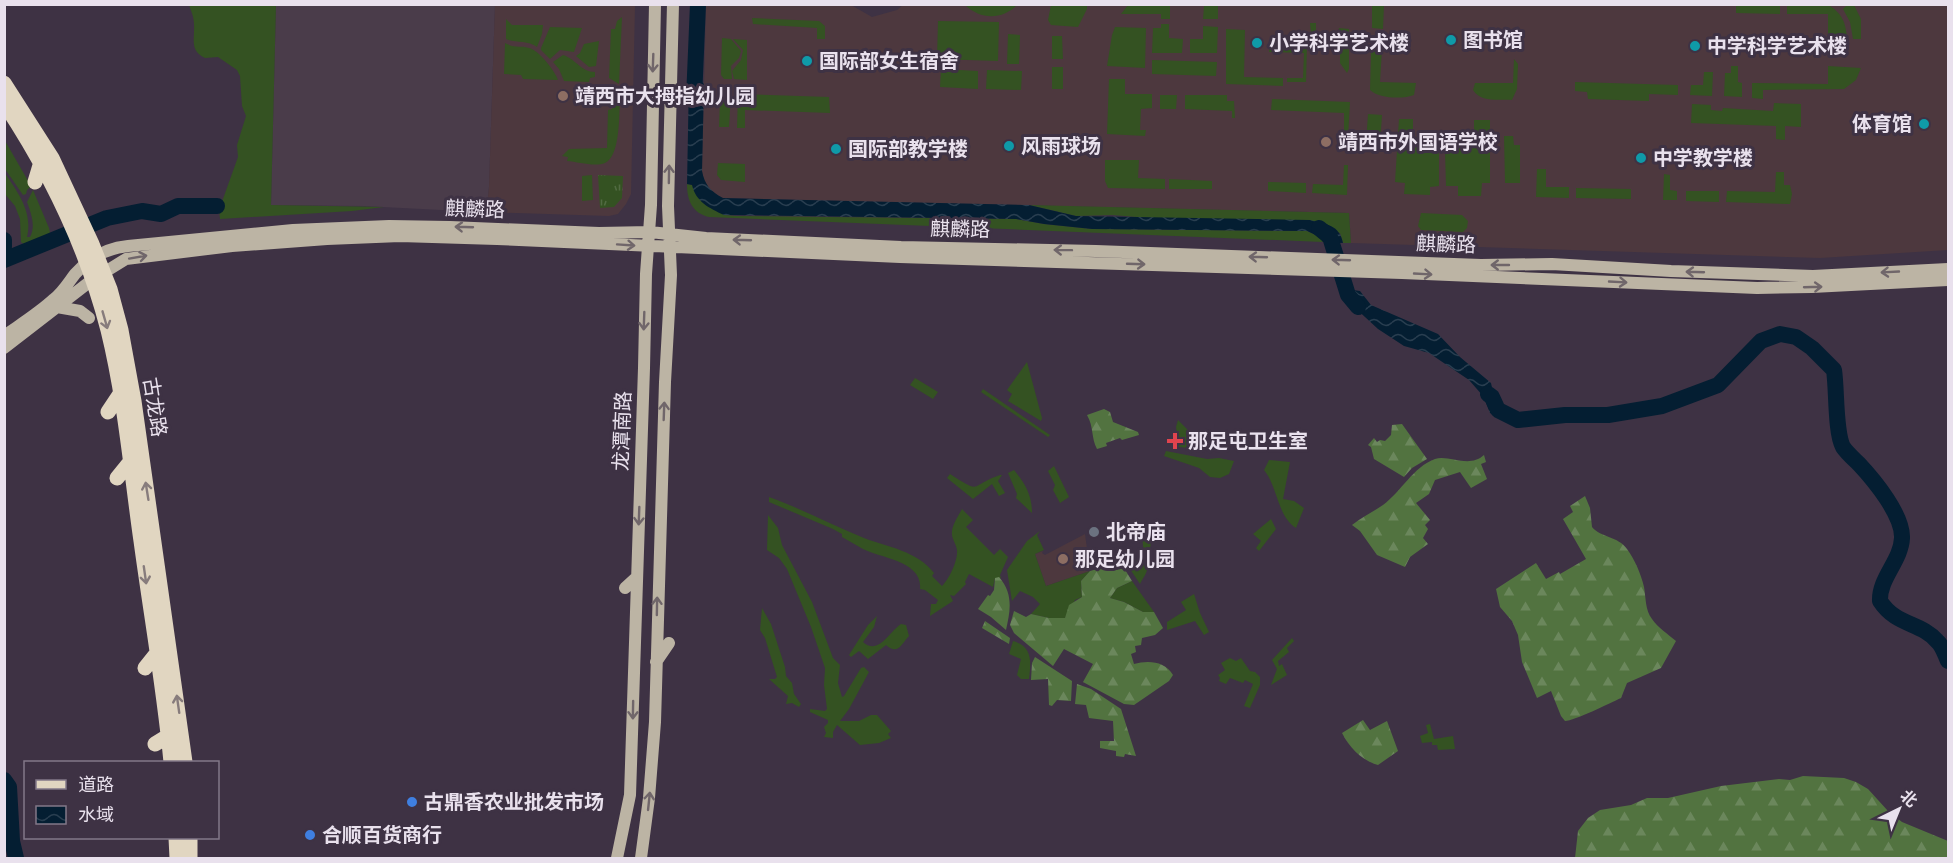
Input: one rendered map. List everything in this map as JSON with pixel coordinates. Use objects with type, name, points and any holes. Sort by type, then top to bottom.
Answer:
[{"type":"main road","name":"龙潭南路","points":[[617,858],[630,795],[650,232],[655,4]]},
{"type":"main road","name":"龙潭南路","points":[[641,858],[649,798],[655,722],[671,247],[668,206],[676,83],[673,4]]},
{"type":"main road","name":"古龙路","points":[[4,83],[40,138],[62,178],[79,230]]},
{"type":"main road","name":"古龙路","points":[[6,111],[42,162],[92,259],[98,276],[108,332],[133,396],[158,530],[185,761]]},
{"type":"main road","points":[[40,138],[45,122]]},
{"type":"main road","points":[[35,182],[42,162]]},
{"type":"main road","points":[[62,178],[68,163]]},
{"type":"main road","name":"麒麟路","points":[[92,259],[128,246],[265,232],[333,228],[450,227],[599,233],[650,232],[706,238],[901,247],[1107,251],[1318,265]]},
{"type":"main road","name":"麒麟路","points":[[4,348],[98,276],[116,264],[133,257],[327,238],[400,236],[900,257],[1318,265],[1757,288],[1812,288],[1948,280]]},
{"type":"main road","points":[[4,336],[52,301],[92,259]]},
{"type":"main road","name":"麒麟路","points":[[1365,267],[1552,264],[1813,276],[1948,269]]},
{"type":"main road","points":[[57,307],[80,311],[89,318]]},
{"type":"main road","name":"古龙路","points":[[133,396],[130,462],[157,653],[162,740],[171,761]]},
{"type":"main road","points":[[108,412],[133,396]]},
{"type":"main road","points":[[117,478],[130,462]]},
{"type":"main road","points":[[127,542],[139,525]]},
{"type":"main road","points":[[625,588],[637,577]]},
{"type":"main road","points":[[656,662],[669,644]]},
{"type":"main road","points":[[145,668],[157,653]]},
{"type":"main road","points":[[176,839],[177,858]]},
{"type":"main road","points":[[190,839],[190,858]]},
{"type":"shaded area","name":"靖西市外国语学校","points":[[904,4],[1948,5],[1948,250],[1820,258],[1351,243],[1349,213],[723,198],[711,192],[704,182],[702,171],[706,5],[851,5],[872,17],[897,10]]},
{"type":"shaded area","points":[[276,5],[495,5],[489,187],[488,197],[481,212],[363,206],[271,205]]},
{"type":"shaded area","name":"靖西市大拇指幼儿园","points":[[495,5],[635,5],[631,194],[618,214],[609,216],[481,212],[488,197],[489,187]]},
{"type":"shaded area","name":"那足幼儿园","points":[[1085,534],[1090,571],[1046,586],[1035,554],[1043,551],[1045,555]]},
{"type":"green space","points":[[1128,4],[1184,5],[1170,5],[1170,19],[1161,19],[1161,14],[1121,14]]},
{"type":"green space","points":[[1827,4],[1842,18],[1847,39],[1828,39],[1828,14],[1787,14],[1787,5]]},
{"type":"green space","points":[[189,5],[276,5],[271,205],[384,207],[220,219],[219,210],[238,157],[237,145],[246,116],[242,106],[240,76],[237,70],[218,57],[205,58],[197,52],[194,44],[194,19]]},
{"type":"green space","points":[[965,5],[1017,5],[998,16],[985,16]]},
{"type":"green space","points":[[1051,5],[1087,5],[1087,9],[1078,27],[1051,25],[1048,20]]},
{"type":"green space","points":[[1190,5],[1218,5],[1218,19],[1203,19],[1204,6]]},
{"type":"green space","points":[[1372,5],[1384,5],[1383,29],[1372,28]]},
{"type":"green space","points":[[1736,5],[1780,5],[1780,14],[1736,13]]},
{"type":"green space","points":[[1847,5],[1854,5],[1861,19],[1861,39],[1853,39],[1850,22],[1843,9]]},
{"type":"green space","points":[[622,17],[619,84],[609,78],[611,29],[615,29],[617,21]]},
{"type":"green space","points":[[752,18],[819,21],[825,26],[825,39],[817,39],[817,28],[753,24]]},
{"type":"green space","points":[[506,19],[512,25],[543,25],[537,47],[530,43],[506,39]]},
{"type":"green space","points":[[938,21],[999,22],[998,61],[937,59]]},
{"type":"green space","points":[[1310,23],[1316,23],[1316,32],[1338,33],[1339,28],[1349,29],[1349,69],[1347,73],[1340,63],[1340,42],[1315,40],[1315,34],[1311,33]]},
{"type":"green space","points":[[1161,24],[1169,24],[1169,38],[1183,39],[1182,53],[1152,53],[1153,28],[1161,28]]},
{"type":"green space","points":[[1203,26],[1218,27],[1217,53],[1190,53],[1190,39],[1203,39]]},
{"type":"green space","points":[[550,27],[582,28],[574,52],[560,50],[550,59],[541,50]]},
{"type":"green space","points":[[1115,27],[1146,28],[1145,68],[1107,66]]},
{"type":"green space","points":[[1226,29],[1245,30],[1244,77],[1283,78],[1283,86],[1226,84]]},
{"type":"green space","points":[[1008,34],[1020,35],[1019,64],[1007,64]]},
{"type":"green space","points":[[1052,36],[1062,36],[1063,59],[1052,59]]},
{"type":"green space","points":[[722,38],[731,39],[741,51],[739,58],[731,66],[732,79],[724,79],[721,75]]},
{"type":"green space","points":[[733,39],[747,40],[747,80],[734,79],[732,71],[741,60],[743,50]]},
{"type":"green space","points":[[599,41],[596,66],[589,67],[576,56],[584,44]]},
{"type":"green space","points":[[505,43],[533,50],[550,66],[558,80],[523,79],[521,75],[504,74]]},
{"type":"green space","points":[[1270,43],[1307,44],[1306,82],[1287,82],[1287,78],[1303,78],[1304,53],[1269,52]]},
{"type":"green space","points":[[1375,49],[1382,49],[1380,82],[1416,83],[1414,95],[1392,97],[1379,95],[1370,90],[1371,53]]},
{"type":"green space","points":[[563,55],[586,70],[595,72],[595,77],[590,78],[589,82],[564,81],[553,62]]},
{"type":"green space","points":[[1514,59],[1518,64],[1517,89],[1512,100],[1490,100],[1476,94],[1473,90],[1475,83],[1513,83]]},
{"type":"green space","points":[[1152,60],[1217,62],[1216,76],[1152,74]]},
{"type":"green space","points":[[1731,66],[1738,66],[1738,82],[1742,83],[1742,97],[1724,96],[1725,73],[1731,73]]},
{"type":"green space","points":[[1828,66],[1861,68],[1856,80],[1844,89],[1763,90],[1763,99],[1752,98],[1752,83],[1828,84]]},
{"type":"green space","points":[[1052,67],[1063,67],[1063,89],[1052,89]]},
{"type":"green space","points":[[941,69],[978,71],[978,89],[940,87]]},
{"type":"green space","points":[[987,70],[1022,71],[1021,90],[986,89]]},
{"type":"green space","points":[[1704,72],[1713,72],[1712,96],[1690,95],[1691,85],[1703,85]]},
{"type":"green space","points":[[1109,79],[1125,79],[1125,94],[1152,94],[1152,108],[1141,109],[1140,130],[1146,130],[1145,136],[1107,134]]},
{"type":"green space","points":[[1575,82],[1678,85],[1678,95],[1649,94],[1649,101],[1588,99],[1587,92],[1575,91]]},
{"type":"green space","points":[[725,94],[731,94],[729,127],[719,127],[720,100]]},
{"type":"green space","points":[[738,94],[829,97],[830,113],[745,110],[745,128],[737,128]]},
{"type":"green space","points":[[1160,95],[1177,95],[1176,109],[1160,109]]},
{"type":"green space","points":[[1185,95],[1227,95],[1227,101],[1234,101],[1235,118],[1232,118],[1232,111],[1185,109]]},
{"type":"green space","points":[[620,96],[617,143],[610,159],[596,165],[567,161],[568,157],[562,156],[569,149],[607,148],[608,110],[612,109],[612,100]]},
{"type":"green space","points":[[1272,99],[1350,102],[1348,138],[1339,138],[1339,134],[1344,134],[1344,113],[1271,110]]},
{"type":"green space","points":[[1774,103],[1801,104],[1801,127],[1785,126],[1785,140],[1776,139],[1776,126],[1691,123],[1692,104],[1711,105],[1711,110],[1722,111],[1723,108],[1773,111]]},
{"type":"green space","points":[[1368,114],[1382,115],[1380,144],[1366,143]]},
{"type":"green space","points":[[1399,119],[1413,119],[1413,137],[1429,137],[1429,150],[1439,151],[1439,186],[1430,187],[1430,195],[1404,194],[1405,183],[1395,182]]},
{"type":"green space","points":[[1474,120],[1490,120],[1490,183],[1482,183],[1481,196],[1458,196],[1458,186],[1446,186],[1445,151],[1456,151],[1457,138],[1474,139]]},
{"type":"green space","points":[[1504,136],[1513,136],[1514,145],[1520,145],[1520,183],[1505,183]]},
{"type":"green space","points":[[4,139],[31,186],[26,194],[23,195],[5,169]]},
{"type":"green space","points":[[1105,160],[1139,160],[1138,178],[1165,179],[1165,189],[1108,188],[1105,181]]},
{"type":"green space","points":[[718,163],[745,164],[745,182],[721,180],[717,175]]},
{"type":"green space","points":[[1344,165],[1348,165],[1347,195],[1312,193],[1313,184],[1343,185]]},
{"type":"green space","points":[[1537,169],[1546,169],[1546,187],[1569,187],[1569,198],[1536,197]]},
{"type":"green space","points":[[1776,172],[1784,172],[1784,185],[1790,185],[1792,194],[1790,204],[1726,202],[1727,191],[1775,192]]},
{"type":"green space","points":[[5,173],[26,211],[27,237],[30,237],[33,228],[27,202],[33,190],[49,228],[49,236],[25,245],[21,242],[20,219],[15,206],[5,194]]},
{"type":"green space","points":[[1664,174],[1670,175],[1670,190],[1677,191],[1677,200],[1663,200]]},
{"type":"green space","points":[[592,175],[593,200],[582,201],[582,176]]},
{"type":"green space","points":[[598,175],[623,176],[622,198],[614,207],[600,208]]},
{"type":"green space","points":[[1169,179],[1212,181],[1212,189],[1169,189]]},
{"type":"green space","points":[[1268,182],[1306,183],[1306,193],[1268,191]]},
{"type":"green space","points":[[687,184],[692,185],[724,215],[1016,219],[1092,229],[1307,231],[1320,237],[1323,242],[709,217],[698,212],[692,205]]},
{"type":"green space","points":[[1576,188],[1631,189],[1631,199],[1576,198]]},
{"type":"green space","points":[[1686,191],[1719,191],[1719,202],[1686,201]]},
{"type":"green space","points":[[1029,205],[1349,213],[1351,243],[1343,243],[1340,233],[1112,215],[1076,216]]},
{"type":"green space","points":[[1421,213],[1462,215],[1468,221],[1467,228],[1463,232],[1421,230],[1418,226]]},
{"type":"green space","points":[[1027,362],[1041,421],[1008,401],[1012,394],[1007,390]]},
{"type":"green space","points":[[915,378],[938,392],[933,399],[910,385]]},
{"type":"green space","points":[[983,389],[1050,435],[1048,437],[981,392]]},
{"type":"green space","points":[[1104,409],[1110,412],[1113,422],[1138,432],[1139,435],[1122,440],[1120,438],[1097,449],[1087,415]]},
{"type":"green space","points":[[1178,420],[1187,429],[1199,435],[1198,449],[1179,447],[1176,427]]},
{"type":"green space","points":[[1402,424],[1427,459],[1412,468],[1404,477],[1374,459],[1371,447],[1368,445],[1374,438],[1377,442],[1385,441],[1391,435],[1392,425]]},
{"type":"green space","points":[[1166,451],[1207,459],[1219,458],[1234,461],[1229,474],[1220,478],[1210,477],[1199,468],[1164,456]]},
{"type":"green space","points":[[1484,455],[1486,462],[1481,464],[1487,479],[1471,488],[1460,472],[1435,480],[1429,494],[1416,503],[1430,520],[1425,525],[1428,529],[1423,538],[1428,544],[1410,557],[1405,567],[1377,555],[1360,531],[1352,525],[1390,500],[1427,463],[1440,458],[1472,461]]},
{"type":"green space","points":[[1269,460],[1290,462],[1283,499],[1294,501],[1304,508],[1296,528],[1281,509],[1264,470]]},
{"type":"green space","points":[[1054,466],[1069,497],[1060,503],[1053,490],[1055,485],[1048,471]]},
{"type":"green space","points":[[1014,470],[1027,490],[1032,513],[1016,498],[1017,494],[1008,473]]},
{"type":"green space","points":[[950,474],[972,486],[1002,475],[998,481],[1005,493],[999,496],[992,484],[973,499],[947,478]]},
{"type":"green space","points":[[1585,496],[1590,508],[1592,527],[1627,549],[1641,577],[1650,615],[1657,625],[1676,641],[1661,668],[1627,683],[1621,698],[1565,721],[1551,691],[1537,698],[1522,662],[1518,635],[1512,621],[1500,607],[1496,589],[1536,563],[1546,579],[1586,559],[1563,519],[1573,512],[1570,506]]},
{"type":"green space","points":[[769,497],[864,538],[911,555],[934,573],[932,576],[942,586],[955,564],[957,550],[952,531],[962,509],[973,520],[966,527],[994,555],[1000,549],[1008,557],[1000,575],[1001,578],[995,578],[993,587],[969,574],[966,584],[954,596],[950,595],[953,601],[930,616],[931,604],[936,604],[938,600],[920,589],[915,572],[908,566],[863,549],[833,529],[769,502]]},
{"type":"green space","points":[[768,515],[778,528],[782,545],[812,602],[833,658],[840,665],[838,683],[842,697],[861,668],[864,667],[869,672],[840,721],[859,721],[871,715],[877,715],[891,731],[888,734],[891,738],[879,743],[860,745],[837,725],[833,738],[824,737],[826,733],[824,727],[828,720],[810,712],[810,709],[825,711],[827,709],[824,685],[825,668],[787,569],[779,558],[767,550]]},
{"type":"green space","points":[[1271,519],[1276,529],[1259,551],[1256,548],[1261,541],[1253,534]]},
{"type":"green space","points":[[1141,526],[1153,528],[1149,556],[1144,556]]},
{"type":"green space","points":[[1040,531],[1037,535],[1044,550],[1035,554],[1046,586],[1090,571],[1081,581],[1082,597],[1075,600],[1065,618],[1049,618],[1031,614],[1040,604],[1033,597],[1020,591],[1012,601],[1007,570],[1027,541]]},
{"type":"green space","points":[[1102,550],[1114,552],[1132,581],[1117,588],[1110,598],[1143,612],[1154,612],[1163,628],[1155,635],[1142,638],[1141,645],[1135,646],[1136,652],[1131,654],[1134,664],[1145,662],[1161,664],[1173,675],[1169,681],[1134,705],[1124,704],[1083,682],[1093,664],[1064,649],[1053,666],[1014,633],[1010,625],[1014,611],[1026,617],[1031,614],[1049,618],[1065,618],[1069,605],[1082,597],[1081,581],[1090,571],[1101,568]]},
{"type":"green space","points":[[1133,558],[1133,560],[1144,560],[1147,567],[1140,584],[1124,560]]},
{"type":"green space","points":[[999,577],[1009,596],[1006,630],[978,609],[994,590],[995,578]]},
{"type":"green space","points":[[1132,581],[1154,612],[1143,612],[1110,598],[1117,588]]},
{"type":"green space","points":[[1194,594],[1209,632],[1204,635],[1195,621],[1167,630],[1167,622],[1186,610],[1181,602]]},
{"type":"green space","points":[[762,608],[771,624],[786,676],[792,683],[794,694],[801,704],[799,707],[792,703],[786,704],[788,696],[769,679],[777,677],[765,638],[760,630]]},
{"type":"green space","points":[[877,616],[874,627],[863,642],[868,646],[878,645],[901,624],[906,625],[909,636],[897,649],[886,645],[868,659],[859,651],[851,657],[849,655],[868,625]]},
{"type":"green space","points":[[985,621],[1010,638],[1009,644],[982,628]]},
{"type":"green space","points":[[1292,638],[1294,641],[1287,648],[1289,652],[1278,661],[1279,666],[1282,664],[1287,675],[1271,685],[1277,669],[1272,660]]},
{"type":"green space","points":[[1013,641],[1020,643],[1029,655],[1029,679],[1021,679],[1017,675],[1021,659],[1009,654]]},
{"type":"green space","points":[[1035,657],[1072,681],[1071,701],[1057,700],[1052,706],[1049,705],[1048,679],[1031,680],[1032,663]]},
{"type":"green space","points":[[1230,658],[1236,661],[1241,658],[1250,671],[1260,677],[1260,685],[1250,708],[1244,706],[1253,684],[1245,680],[1243,683],[1230,678],[1226,684],[1219,681],[1218,675],[1225,670],[1221,663]]},
{"type":"green space","points":[[1077,684],[1091,689],[1121,709],[1136,756],[1125,754],[1124,757],[1116,756],[1116,751],[1100,748],[1100,741],[1114,741],[1113,721],[1089,718],[1086,705],[1075,704]]},
{"type":"green space","points":[[1363,720],[1370,730],[1387,721],[1398,751],[1378,765],[1357,753],[1342,733]]},
{"type":"green space","points":[[1430,724],[1434,739],[1453,736],[1455,749],[1438,750],[1437,745],[1432,745],[1432,742],[1422,743],[1420,736],[1428,733],[1426,725]]},
{"type":"green space","points":[[1803,776],[1844,778],[1856,782],[1868,789],[1888,811],[1902,822],[1948,841],[1948,858],[1575,858],[1578,831],[1588,818],[1600,810],[1631,805],[1647,798],[1668,798],[1721,786],[1779,779],[1790,780]]},
{"type":"water","points":[[689,78],[698,79],[704,84],[703,176],[709,187],[723,198],[1029,205],[1076,216],[1310,220],[1327,224],[1335,229],[1339,232],[1343,243],[1323,242],[1320,237],[1307,231],[1092,229],[1016,219],[724,215],[704,204],[692,185],[687,184]]},
{"type":"water","points":[[1338,288],[1360,291],[1371,305],[1438,334],[1460,357],[1491,383],[1493,392],[1503,407],[1499,417],[1490,413],[1483,396],[1469,380],[1429,353],[1404,346],[1378,329],[1352,305]]},
{"type":"waterway","points":[[694,99],[698,4]]},
{"type":"waterway","points":[[4,260],[107,218],[142,211],[161,214],[178,206],[217,206]]},
{"type":"waterway","points":[[1319,228],[1330,237],[1348,295],[1358,307]]},
{"type":"waterway","points":[[4,240],[4,247]]},
{"type":"waterway","points":[[1488,394],[1492,397],[1498,410],[1518,420],[1565,415],[1608,415],[1662,406],[1718,385],[1761,341],[1780,334],[1796,337],[1812,348],[1834,370],[1837,421],[1843,447],[1879,488],[1898,519],[1901,529],[1901,546],[1883,585],[1880,601],[1893,615],[1931,635],[1941,645],[1948,661]]},
{"type":"waterway","points":[[4,780],[9,787],[12,841],[16,858]]},
{"type":"place","name":"图书馆","points":[[1451,40]]},
{"type":"place","name":"小学科学艺术楼","points":[[1257,43]]},
{"type":"place","name":"中学科学艺术楼","points":[[1695,46]]},
{"type":"place","name":"国际部女生宿舍","points":[[807,61]]},
{"type":"place","name":"靖西市大拇指幼儿园","points":[[563,96]]},
{"type":"place","name":"体育馆","points":[[1924,124]]},
{"type":"place","name":"靖西市外国语学校","points":[[1326,142]]},
{"type":"place","name":"风雨球场","points":[[1009,146]]},
{"type":"place","name":"国际部教学楼","points":[[836,149]]},
{"type":"place","name":"中学教学楼","points":[[1641,158]]},
{"type":"place","name":"那足屯卫生室","points":[[1175,441]]},
{"type":"place","name":"北帝庙","points":[[1094,532]]},
{"type":"place","name":"那足幼儿园","points":[[1063,559]]},
{"type":"place","name":"古鼎香农业批发市场","points":[[412,802]]},
{"type":"place","name":"合顺百货商行","points":[[310,835]]}]
